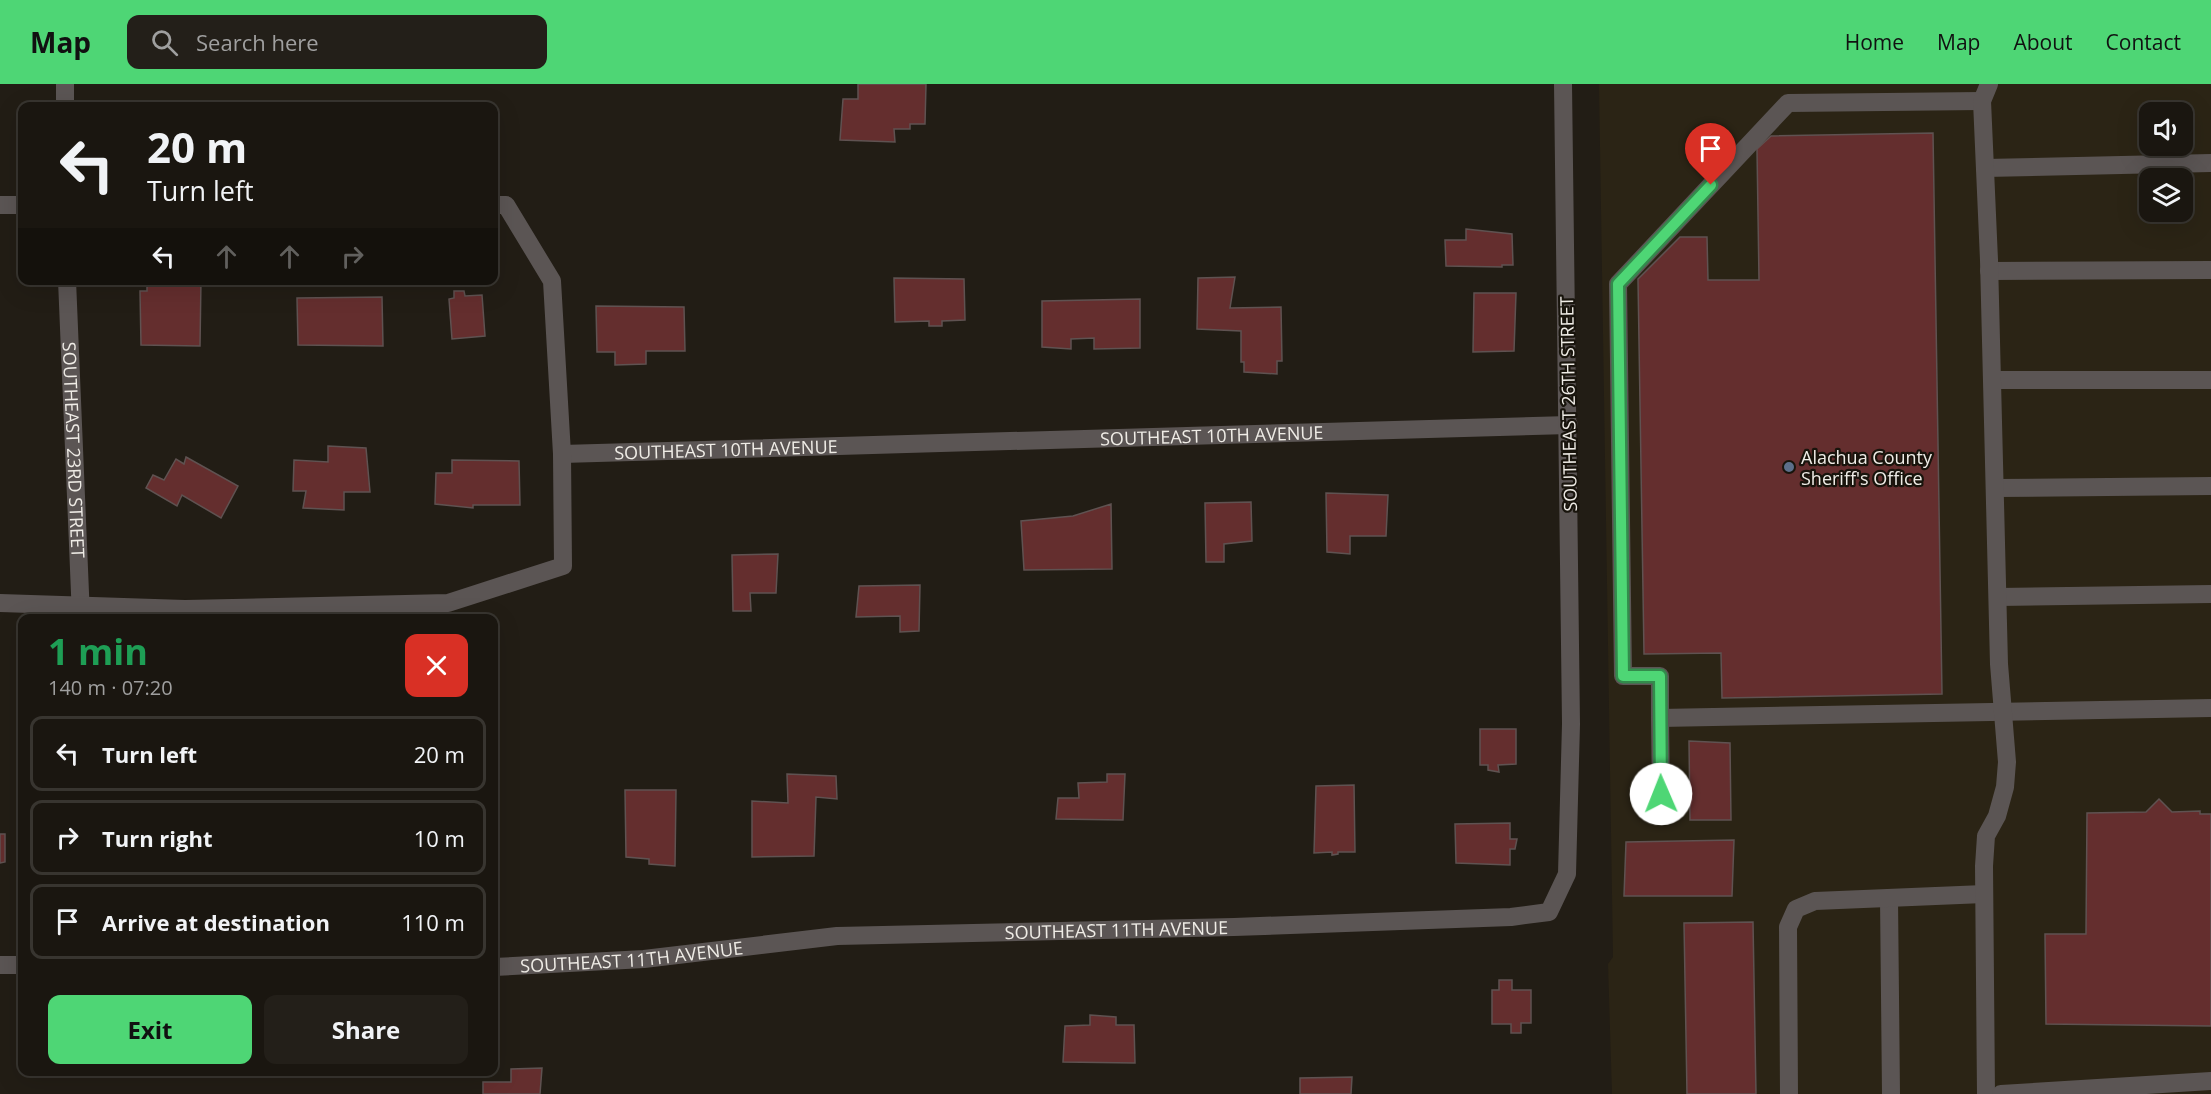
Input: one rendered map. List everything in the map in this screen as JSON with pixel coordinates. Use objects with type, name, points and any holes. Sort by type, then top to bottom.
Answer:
[{"type":"street","points":[[65,84],[65,102]]},
{"type":"street","name":"SOUTHEAST 26TH STREET","points":[[1563,84],[1571,724]]},
{"type":"street","points":[[1986,1094],[1984,894],[1986,836],[1996,816],[2005,787],[2007,762],[1999,664],[1993,380],[1982,101],[1989,84]]},
{"type":"street","points":[[1661,794],[1660,676],[1623,676],[1618,284],[1788,103],[1982,101]]},
{"type":"street","points":[[1985,168],[2211,164]]},
{"type":"street","points":[[0,205],[18,206]]},
{"type":"street","points":[[0,603],[81,612],[448,603],[563,566],[562,454],[552,281],[506,205],[498,205]]},
{"type":"street","points":[[1989,271],[2211,270]]},
{"type":"street","name":"SOUTHEAST 23RD STREET","points":[[67,285],[81,612]]},
{"type":"street","points":[[1993,380],[2211,380]]},
{"type":"street","name":"SOUTHEAST 10TH AVENUE","points":[[562,454],[1569,425]]},
{"type":"street","points":[[1996,488],[2211,486]]},
{"type":"street","points":[[1998,597],[2211,594]]},
{"type":"street","points":[[1660,718],[2211,708]]},
{"type":"street","name":"SOUTHEAST 11TH AVENUE","points":[[498,967],[644,959],[837,936],[1234,927],[1511,917],[1549,912],[1567,874],[1571,724]]},
{"type":"street","points":[[1789,1094],[1788,927],[1796,909],[1815,901],[1984,894]]},
{"type":"street","points":[[1889,898],[1891,1094]]},
{"type":"street","points":[[0,965],[18,965]]},
{"type":"street","points":[[2001,1094],[2211,1082]]},
{"type":"shaded area","points":[[1599,84],[2211,84],[2211,1094],[1612,1094],[1608,964],[1613,957]]},
{"type":"building","points":[[858,84],[926,84],[925,124],[910,124],[910,129],[894,129],[895,142],[840,140],[843,99],[858,99]]},
{"type":"building","name":"Alachua County Sheriff's Office","points":[[1933,133],[1942,694],[1722,698],[1721,653],[1644,654],[1638,279],[1680,237],[1707,237],[1708,280],[1759,280],[1757,149],[1771,136]]},
{"type":"building","points":[[1466,229],[1512,234],[1513,265],[1502,265],[1502,267],[1446,266],[1445,240],[1466,240]]},
{"type":"building","points":[[1235,277],[1230,308],[1281,307],[1282,361],[1277,361],[1277,374],[1244,372],[1244,362],[1241,362],[1241,331],[1197,329],[1198,278]]},
{"type":"building","points":[[894,278],[964,279],[965,320],[942,321],[942,326],[929,326],[929,321],[895,322]]},
{"type":"building","points":[[147,285],[201,285],[200,346],[141,345],[140,291],[147,291]]},
{"type":"building","points":[[454,291],[464,291],[465,296],[482,295],[485,336],[452,339],[449,299],[454,298]]},
{"type":"building","points":[[1474,293],[1516,293],[1514,351],[1473,352]]},
{"type":"building","points":[[382,297],[383,346],[298,345],[297,298]]},
{"type":"building","points":[[1140,299],[1140,348],[1094,349],[1094,338],[1071,339],[1071,349],[1042,347],[1042,301]]},
{"type":"building","points":[[596,306],[684,307],[685,351],[646,351],[646,364],[615,365],[615,352],[597,352]]},
{"type":"building","points":[[328,446],[366,448],[370,492],[344,492],[344,510],[303,508],[306,491],[293,491],[294,460],[328,462]]},
{"type":"building","points":[[186,457],[238,486],[221,518],[182,495],[177,506],[146,488],[153,475],[164,480],[176,459],[184,464]]},
{"type":"building","points":[[452,460],[519,461],[520,505],[473,505],[473,508],[435,504],[436,473],[452,473]]},
{"type":"building","points":[[1326,493],[1388,495],[1386,536],[1350,536],[1350,554],[1327,552]]},
{"type":"building","points":[[1251,502],[1252,541],[1224,544],[1224,562],[1206,562],[1205,503]]},
{"type":"building","points":[[1111,504],[1112,569],[1024,570],[1021,521],[1073,516]]},
{"type":"building","points":[[778,554],[776,593],[750,593],[751,611],[733,611],[732,555]]},
{"type":"building","points":[[920,585],[919,631],[900,632],[900,616],[856,617],[859,586]]},
{"type":"building","points":[[1480,729],[1516,729],[1516,764],[1498,765],[1499,772],[1488,770],[1488,765],[1480,765]]},
{"type":"building","points":[[1689,741],[1730,743],[1731,820],[1690,820]]},
{"type":"building","points":[[787,774],[836,776],[837,799],[816,797],[814,856],[752,857],[752,801],[788,803]]},
{"type":"building","points":[[1107,774],[1125,774],[1123,820],[1056,819],[1058,798],[1079,798],[1078,783],[1107,782]]},
{"type":"building","points":[[1354,785],[1355,852],[1338,852],[1332,855],[1332,852],[1314,853],[1316,786]]},
{"type":"building","points":[[625,790],[676,790],[675,866],[649,864],[649,859],[626,857]]},
{"type":"building","points":[[2159,799],[2172,812],[2200,811],[2200,814],[2211,814],[2211,1026],[2046,1024],[2045,934],[2086,934],[2087,813],[2146,812]]},
{"type":"building","points":[[1510,823],[1510,839],[1517,839],[1515,849],[1510,849],[1510,865],[1456,863],[1455,824]]},
{"type":"building","points":[[0,834],[5,834],[5,862],[0,863]]},
{"type":"building","points":[[1734,840],[1732,896],[1624,896],[1626,842]]},
{"type":"building","points":[[1753,922],[1756,1094],[1687,1094],[1684,923]]},
{"type":"building","points":[[1499,980],[1512,980],[1512,990],[1531,990],[1531,1023],[1521,1023],[1521,1033],[1511,1033],[1511,1024],[1492,1024],[1492,990],[1499,990]]},
{"type":"building","points":[[1090,1015],[1116,1017],[1116,1025],[1134,1025],[1135,1063],[1063,1062],[1065,1026],[1090,1025]]},
{"type":"building","points":[[542,1068],[540,1094],[483,1094],[483,1082],[511,1082],[511,1069]]},
{"type":"building","points":[[1352,1077],[1351,1094],[1300,1094],[1300,1078]]},
{"type":"place","name":"Alachua County Sheriff's Office","points":[[1789,467]]},
{"type":"route","points":[[1661,794],[1660,676],[1623,676],[1618,284],[1711,185]]}]
